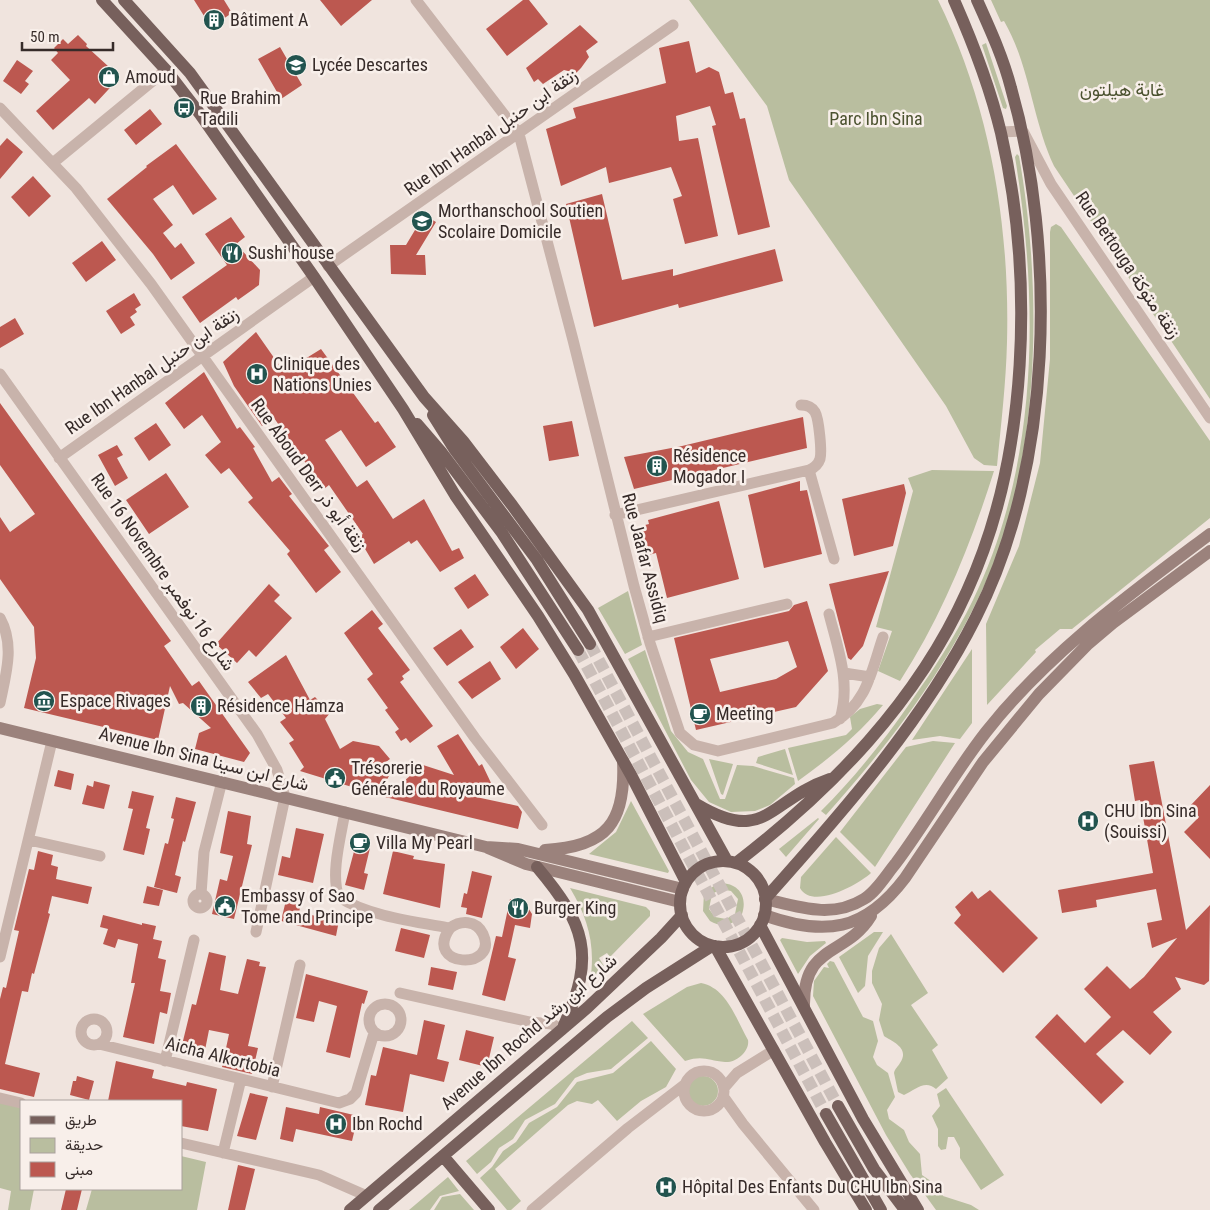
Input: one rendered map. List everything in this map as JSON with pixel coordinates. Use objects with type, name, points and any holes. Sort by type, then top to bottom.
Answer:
[{"type":"main road","points":[[102,0],[166,70],[216,136],[403,410],[455,495],[543,624],[623,761],[685,886]]},
{"type":"main road","points":[[124,0],[190,73],[424,397],[495,482],[588,610],[694,802],[731,862],[756,876],[761,883],[765,899],[762,920],[746,940],[726,947],[714,946],[704,942],[690,931],[681,908],[685,886],[700,867],[713,862],[731,862],[788,822],[864,748],[892,713],[950,626],[981,558],[1003,487],[1017,382],[1021,317],[1016,220],[1001,132],[983,72],[954,0]]},
{"type":"main road","points":[[765,899],[878,765],[920,710],[970,630],[1003,556],[1013,524],[1028,460],[1038,373],[1040,290],[1034,206],[1022,130],[1004,66],[977,0]]},
{"type":"main road","points":[[424,397],[455,450],[537,560],[590,644]]},
{"type":"main road","points":[[403,410],[433,442],[496,526],[541,590],[578,650]]},
{"type":"main road","points":[[765,899],[828,911],[846,908],[866,898],[875,890],[912,842],[981,739],[1016,698],[1079,635],[1210,534]]},
{"type":"main road","points":[[804,1006],[805,984],[816,963],[830,950],[856,933],[874,911],[895,892],[982,762],[1039,694],[1087,645],[1113,623],[1210,551]]},
{"type":"main road","name":"Avenue Ibn Sina شارع ابن سينا","points":[[0,728],[486,847],[529,851],[685,886]]},
{"type":"main road","points":[[529,851],[573,848],[592,841],[607,829],[618,813],[624,794],[623,761]]},
{"type":"main road","points":[[694,802],[725,820],[749,822],[764,817],[808,788],[836,777]]},
{"type":"main road","name":"Avenue Ibn Sina شارع ابن سينا","points":[[486,847],[506,857],[537,867],[681,908]]},
{"type":"main road","points":[[537,867],[568,906],[581,941],[581,978],[575,1000],[562,1030]]},
{"type":"main road","name":"Avenue Ibn Rochd شارع ابن رشد","points":[[350,1210],[562,1030],[630,968],[681,908]]},
{"type":"main road","points":[[762,920],[826,928],[850,924],[874,911]]},
{"type":"main road","points":[[762,920],[863,1119],[918,1210]]},
{"type":"main road","points":[[714,946],[825,1142],[866,1210]]},
{"type":"main road","points":[[379,1210],[607,1017],[646,988],[714,946]]},
{"type":"main road","points":[[838,1106],[874,1169],[905,1210]]},
{"type":"main road","points":[[826,1114],[881,1210]]},
{"type":"main road","points":[[443,1156],[489,1210]]},
{"type":"street","points":[[416,0],[459,53],[519,134]]},
{"type":"street","name":"Rue Ibn Hanbal زنقة ابن حنبل","points":[[328,266],[673,25]]},
{"type":"street","points":[[54,162],[166,70]]},
{"type":"street","name":"Rue Aboud Derr زنقة أبو ذر","points":[[0,108],[54,162],[104,223],[203,356],[469,730],[542,825]]},
{"type":"street","points":[[1001,132],[1022,130]]},
{"type":"street","name":"Rue Bettouga زنقة متوكة","points":[[1022,130],[1051,184],[1210,418]]},
{"type":"street","name":"Rue Jaafar Assidiq","points":[[519,134],[574,340],[615,514],[648,637],[676,724],[686,740],[702,749],[725,750],[824,727],[840,719],[856,706],[870,677],[883,637]]},
{"type":"street","name":"Rue Ibn Hanbal زنقة ابن حنبل","points":[[59,458],[314,277]]},
{"type":"street","name":"Rue 16 Novembre شارع 16 نوفمبر","points":[[0,374],[258,734],[272,758],[285,797]]},
{"type":"street","points":[[615,514],[809,470],[815,467],[820,458],[817,420],[814,411],[808,406],[801,405]]},
{"type":"street","points":[[809,470],[834,559]]},
{"type":"street","points":[[648,637],[787,604]]},
{"type":"street","points":[[829,614],[844,673],[845,700],[840,719]]},
{"type":"street","points":[[0,618],[6,631],[9,649],[0,703]]},
{"type":"street","points":[[844,673],[870,677]]},
{"type":"street","points":[[0,957],[52,741]]},
{"type":"street","points":[[201,894],[204,852],[222,781]]},
{"type":"street","points":[[256,932],[285,797]]},
{"type":"street","points":[[345,812],[337,869],[336,886],[339,897],[358,907],[421,923],[450,928]]},
{"type":"street","points":[[29,840],[100,856]]},
{"type":"street","points":[[165,1061],[194,940]]},
{"type":"street","points":[[272,1087],[300,965]]},
{"type":"street","points":[[400,994],[530,1022],[552,1024],[562,1030]]},
{"type":"street","name":"Aicha Alkortobia","points":[[99,1044],[339,1103],[350,1099],[356,1092],[374,1033]]},
{"type":"street","points":[[712,1109],[720,1104],[724,1092],[743,1070],[774,1050]]},
{"type":"street","points":[[532,1210],[628,1128],[658,1107],[697,1071],[707,1071],[716,1075],[743,1070]]},
{"type":"street","points":[[716,1075],[742,1123],[814,1210]]},
{"type":"street","points":[[223,1153],[241,1079]]},
{"type":"street","points":[[684,1085],[684,1094],[690,1106]]},
{"type":"street","points":[[0,1098],[20,1103]]},
{"type":"street","points":[[658,1107],[690,1106],[698,1110],[712,1109],[729,1114],[742,1123]]},
{"type":"street","points":[[182,1143],[319,1176],[367,1196]]},
{"type":"green space","name":"Parc Ibn Sina","points":[[689,0],[938,0],[956,40],[971,81],[993,166],[1000,210],[1005,254],[1007,342],[997,466],[984,465],[974,458],[946,406],[789,180],[767,106]]},
{"type":"green space","name":"غابة هيلتون","points":[[991,0],[1210,0],[1210,399],[1054,166],[1041,130],[1020,56],[1013,38],[1004,21],[1001,22]]},
{"type":"green space","points":[[986,43],[1007,106],[1006,109],[1003,108],[982,45]]},
{"type":"green space","points":[[1017,154],[1019,156],[1026,204],[1031,254],[1033,357],[1029,409],[1022,460],[1011,509],[997,555],[982,591],[945,660],[877,756],[826,815],[821,811],[857,773],[889,732],[927,678],[959,627],[973,600],[995,548],[1011,494],[1022,439],[1028,382],[1030,325],[1028,269],[1023,212],[1015,157]]},
{"type":"green space","points":[[1056,224],[1061,227],[1210,441],[1210,518],[1072,629],[1060,629],[1035,650],[1036,652],[987,705],[986,624],[1019,546],[1040,463],[1050,359],[1050,232],[1051,227]]},
{"type":"green space","points":[[932,470],[994,471],[976,525],[954,579],[929,631],[900,681],[878,671],[892,631],[876,627],[913,491],[908,478]]},
{"type":"green space","points":[[628,591],[642,645],[625,654],[598,608]]},
{"type":"green space","points":[[972,649],[972,723],[960,739],[940,736],[912,740]]},
{"type":"green space","points":[[645,650],[671,731],[688,752],[703,759],[720,799],[725,799],[737,765],[753,766],[794,778],[795,784],[770,805],[755,811],[731,812],[709,802],[691,780],[628,659]]},
{"type":"green space","points":[[877,704],[883,705],[854,736],[798,781],[788,748],[846,735],[852,729],[850,717],[860,709]]},
{"type":"green space","points":[[933,741],[955,743],[875,867],[840,832],[906,747]]},
{"type":"green space","points":[[785,749],[793,775],[756,763],[758,757]]},
{"type":"green space","points":[[709,759],[733,764],[723,795],[721,794]]},
{"type":"green space","points":[[631,801],[669,871],[668,873],[589,854],[616,832]]},
{"type":"green space","points":[[819,819],[786,857],[779,849]]},
{"type":"green space","points":[[836,837],[871,873],[856,884],[835,893],[814,897],[806,894],[800,888],[801,877]]},
{"type":"green space","points":[[718,883],[731,885],[740,891],[744,901],[742,914],[735,921],[727,925],[719,925],[710,921],[703,911],[704,893]],"holes":[[[721,889],[731,891],[738,899],[735,914],[726,919],[715,917],[709,909],[712,894]]]},
{"type":"green space","points":[[570,888],[646,907],[650,911],[650,916],[610,957],[607,953],[599,958],[604,966],[590,981],[592,956],[589,933],[582,910]]},
{"type":"green space","points":[[874,932],[883,932],[868,956],[865,986],[858,993],[839,957]]},
{"type":"green space","points":[[891,934],[928,993],[911,1005],[938,1045],[932,1050],[948,1078],[936,1089],[932,1086],[924,1085],[904,1095],[898,1092],[894,1073],[903,1058],[902,1049],[884,1036],[879,1020],[882,1004],[872,983],[872,971],[879,948]]},
{"type":"green space","points":[[782,938],[807,942],[825,941],[826,943],[810,956],[798,974],[780,940]]},
{"type":"green space","points":[[830,961],[834,962],[863,1017],[873,1021],[878,1041],[873,1057],[877,1065],[888,1073],[895,1097],[887,1110],[889,1119],[904,1130],[909,1142],[920,1154],[922,1175],[935,1184],[943,1196],[971,1205],[979,1210],[936,1210],[910,1174],[886,1135],[813,996],[814,981],[824,967],[829,968],[827,964]]},
{"type":"green space","points":[[701,983],[718,991],[724,998],[735,1014],[748,1040],[745,1052],[734,1061],[725,1062],[702,1058],[685,1061],[643,1014],[687,987]]},
{"type":"green space","points":[[632,1021],[648,1038],[611,1069],[587,1073],[575,1078],[555,1104],[525,1120],[513,1139],[499,1148],[491,1162],[477,1174],[466,1161]]},
{"type":"green space","points":[[651,1041],[676,1069],[666,1087],[641,1101],[617,1121],[598,1100],[592,1104],[577,1101],[568,1105],[495,1169],[521,1201],[511,1210],[507,1210],[480,1178],[492,1167],[503,1151],[516,1142],[529,1123],[557,1107],[577,1082],[613,1073]]},
{"type":"green space","points":[[703,1076],[714,1080],[718,1091],[714,1102],[703,1106],[692,1102],[688,1091],[692,1080]]},
{"type":"green space","points":[[946,1088],[1004,1175],[981,1190],[960,1158],[960,1148],[954,1137],[948,1137],[946,1149],[941,1150],[938,1146],[938,1129],[932,1116],[940,1106],[937,1094]]},
{"type":"green space","points":[[0,1102],[20,1108],[20,1190],[34,1190],[30,1210],[8,1210],[11,1191],[0,1188]]},
{"type":"green space","points":[[182,1156],[206,1162],[197,1210],[86,1210],[92,1190],[182,1190]]},
{"type":"green space","points":[[448,1177],[459,1191],[440,1196],[430,1210],[409,1210]]},
{"type":"green space","points":[[460,1194],[474,1210],[434,1210],[442,1197]]},
{"type":"building","name":"Bâtiment A","points":[[194,0],[224,0],[232,13],[211,27]]},
{"type":"building","points":[[320,0],[372,0],[341,26]]},
{"type":"building","points":[[523,0],[529,0],[548,24],[507,56],[486,29]]},
{"type":"building","points":[[580,25],[598,42],[586,51],[589,57],[581,68],[576,73],[564,70],[543,84],[538,79],[534,82],[526,68]]},
{"type":"building","points":[[78,35],[87,44],[86,46],[120,77],[95,104],[89,98],[53,130],[36,111],[70,80],[51,60],[58,53],[54,48],[63,39],[68,44]]},
{"type":"building","points":[[689,41],[696,73],[709,67],[719,72],[725,94],[733,92],[740,119],[745,118],[770,227],[738,235],[712,126],[716,125],[710,106],[676,116],[679,141],[698,138],[718,236],[685,244],[673,199],[682,196],[671,167],[609,183],[606,167],[561,186],[546,129],[576,118],[573,108],[666,83],[659,48]]},
{"type":"building","points":[[280,47],[302,85],[281,99],[258,59]]},
{"type":"building","points":[[17,60],[33,71],[25,81],[29,84],[21,94],[3,81]]},
{"type":"building","points":[[150,109],[162,124],[136,145],[124,130]]},
{"type":"building","points":[[7,138],[23,152],[0,179],[0,146]]},
{"type":"building","points":[[176,144],[217,199],[193,215],[173,185],[153,199],[173,225],[163,233],[175,248],[181,243],[195,263],[171,280],[153,254],[107,199]]},
{"type":"building","points":[[33,176],[51,196],[29,217],[11,197]]},
{"type":"building","points":[[602,194],[622,280],[673,269],[673,276],[775,249],[783,281],[679,308],[678,304],[594,327],[566,204]]},
{"type":"building","points":[[424,215],[436,222],[416,255],[425,255],[426,275],[391,274],[390,245],[406,245]]},
{"type":"building","points":[[231,217],[245,237],[236,244],[260,270],[259,285],[238,300],[236,297],[200,323],[182,297],[227,265],[205,234]]},
{"type":"building","points":[[102,241],[116,260],[86,282],[72,263]]},
{"type":"building","points":[[134,293],[141,305],[135,309],[137,312],[130,317],[135,325],[121,334],[106,311]]},
{"type":"building","points":[[15,318],[24,334],[0,348],[0,327]]},
{"type":"building","points":[[256,332],[284,372],[321,349],[375,423],[378,421],[396,447],[366,467],[341,430],[325,440],[357,487],[367,480],[393,519],[424,499],[452,551],[459,548],[464,558],[440,572],[417,540],[411,544],[409,541],[374,564],[358,537],[363,534],[329,485],[324,489],[274,418],[262,426],[234,386],[223,362]]},
{"type":"building","points":[[204,372],[237,429],[240,427],[255,447],[253,448],[272,482],[279,477],[292,494],[289,496],[329,546],[324,550],[341,572],[316,593],[287,554],[290,551],[248,502],[253,498],[229,468],[221,474],[205,455],[221,442],[202,415],[184,429],[165,403]]},
{"type":"building","points":[[0,403],[171,641],[164,646],[192,686],[199,681],[250,753],[244,762],[195,749],[199,733],[211,728],[183,703],[179,704],[170,686],[158,740],[24,708],[36,658],[34,627],[0,579],[0,517],[10,532],[35,514],[0,465]]},
{"type":"building","points":[[803,417],[807,448],[634,489],[624,457],[682,446]]},
{"type":"building","points":[[572,421],[579,456],[549,461],[543,426]]},
{"type":"building","points":[[156,423],[171,445],[149,461],[134,438]]},
{"type":"building","points":[[117,445],[123,455],[117,458],[128,478],[115,486],[98,455]]},
{"type":"building","points":[[166,473],[189,507],[149,534],[126,500]]},
{"type":"building","points":[[800,481],[800,491],[807,490],[822,554],[764,568],[748,495]]},
{"type":"building","points":[[904,484],[906,493],[893,546],[854,556],[842,499]]},
{"type":"building","points":[[719,501],[739,579],[667,598],[656,553],[644,556],[637,527],[649,524],[648,520]]},
{"type":"building","points":[[889,571],[863,646],[851,660],[848,658],[829,584]]},
{"type":"building","points":[[475,574],[489,595],[468,609],[454,588]]},
{"type":"building","points":[[269,584],[280,595],[274,601],[292,618],[256,657],[249,650],[237,663],[216,644]]},
{"type":"building","points":[[807,601],[828,671],[796,707],[696,730],[674,638],[789,611],[794,605]],"holes":[[[788,641],[797,667],[776,679],[720,692],[710,659]]]},
{"type":"building","points":[[372,610],[383,624],[378,628],[410,670],[402,676],[404,679],[400,682],[433,726],[410,743],[406,738],[401,741],[395,732],[399,729],[385,710],[388,708],[367,679],[373,674],[344,633]]},
{"type":"building","points":[[523,628],[539,649],[516,669],[500,647]]},
{"type":"building","points":[[461,629],[474,647],[447,666],[433,648]]},
{"type":"building","points":[[286,655],[310,700],[315,697],[330,713],[325,719],[340,749],[353,741],[379,746],[390,759],[375,770],[379,777],[393,769],[378,795],[300,771],[304,767],[289,743],[294,740],[280,722],[286,718],[268,694],[261,698],[248,682]]},
{"type":"building","points":[[490,661],[501,679],[472,699],[458,682]]},
{"type":"building","points":[[458,734],[479,766],[482,764],[492,785],[476,797],[518,806],[522,812],[518,829],[385,797],[423,765],[454,775],[437,746]]},
{"type":"building","points":[[1154,761],[1186,930],[1210,905],[1209,981],[1204,985],[1175,977],[1181,989],[1153,1012],[1172,1032],[1150,1055],[1123,1030],[1096,1054],[1124,1082],[1101,1104],[1035,1037],[1057,1014],[1085,1043],[1111,1017],[1084,989],[1107,966],[1130,989],[1144,977],[1177,938],[1152,948],[1147,923],[1162,920],[1156,889],[1096,900],[1097,907],[1062,913],[1058,890],[1153,873],[1140,800],[1135,801],[1129,765]]},
{"type":"building","points":[[58,770],[74,774],[71,790],[54,786]]},
{"type":"building","points":[[94,781],[110,785],[104,809],[82,804],[87,785],[93,787]]},
{"type":"building","points":[[1210,785],[1210,859],[1184,832],[1199,817],[1190,806]]},
{"type":"building","points":[[132,791],[154,796],[146,828],[150,829],[144,855],[123,850],[133,809],[128,808]]},
{"type":"building","points":[[176,797],[196,802],[185,842],[183,841],[175,875],[181,877],[177,893],[154,887],[165,843],[168,844],[174,819],[171,818]]},
{"type":"building","points":[[228,811],[251,816],[247,844],[252,845],[234,919],[212,914],[220,879],[227,881],[233,856],[220,853]]},
{"type":"building","points":[[296,828],[324,834],[313,883],[278,875],[282,856],[290,858]]},
{"type":"building","points":[[356,844],[370,848],[364,873],[368,874],[364,890],[345,885]]},
{"type":"building","points":[[38,851],[53,855],[51,865],[58,867],[56,879],[92,887],[88,904],[52,896],[48,913],[50,914],[34,974],[32,973],[28,992],[22,991],[5,1064],[40,1073],[34,1097],[0,1089],[0,999],[3,987],[6,988],[19,931],[14,930],[29,869],[34,870]]},
{"type":"building","points":[[393,851],[414,856],[413,859],[445,864],[440,908],[383,894]]},
{"type":"building","points":[[472,871],[492,876],[482,918],[466,914],[467,908],[461,907],[464,893],[467,894]]},
{"type":"building","points":[[147,886],[163,890],[159,906],[143,903]]},
{"type":"building","points":[[990,890],[1038,938],[1003,973],[954,923],[961,915],[955,907],[972,891],[978,899]]},
{"type":"building","points":[[287,896],[302,900],[299,912],[320,917],[321,912],[340,915],[336,936],[281,921]]},
{"type":"building","points":[[510,899],[525,903],[532,914],[530,928],[515,925],[508,957],[516,959],[505,1001],[482,995],[496,936],[502,937]]},
{"type":"building","points":[[103,915],[142,925],[142,923],[156,926],[153,939],[162,941],[158,958],[166,960],[160,991],[171,993],[167,1014],[160,1012],[154,1044],[123,1037],[135,983],[131,983],[138,944],[118,939],[115,948],[103,944],[108,929],[100,927]]},
{"type":"building","points":[[401,928],[430,935],[424,958],[395,951]]},
{"type":"building","points":[[209,952],[226,956],[220,990],[238,994],[247,959],[260,962],[259,966],[266,967],[248,1046],[258,1048],[252,1074],[222,1067],[229,1034],[209,1030],[205,1050],[182,1045],[192,1004],[196,1005]]},
{"type":"building","points":[[431,967],[457,972],[453,990],[428,985]]},
{"type":"building","points":[[306,974],[368,991],[364,1004],[362,1003],[350,1058],[326,1052],[337,1006],[319,1001],[314,1022],[296,1018]]},
{"type":"building","points":[[424,1020],[445,1025],[437,1059],[449,1062],[444,1082],[410,1074],[403,1112],[365,1105],[371,1075],[376,1076],[383,1047],[417,1055]]},
{"type":"building","points":[[466,1030],[494,1037],[487,1067],[459,1060]]},
{"type":"building","points":[[116,1061],[154,1070],[152,1078],[186,1086],[187,1082],[217,1089],[208,1131],[182,1126],[182,1100],[108,1100]]},
{"type":"building","points":[[77,1076],[94,1081],[89,1100],[70,1095],[73,1081],[76,1081]]},
{"type":"building","points":[[250,1093],[268,1097],[256,1140],[237,1136]]},
{"type":"building","points":[[286,1107],[319,1114],[320,1107],[358,1116],[352,1141],[296,1129],[293,1142],[280,1139]]},
{"type":"building","points":[[238,1165],[255,1169],[245,1210],[228,1210]]},
{"type":"building","points":[[66,1190],[82,1190],[77,1210],[61,1210]]},
{"type":"tunnel","points":[[590,644],[838,1106]]},
{"type":"tunnel","points":[[578,650],[826,1114]]},
{"type":"place","name":"Bâtiment A","points":[[214,20]]},
{"type":"place","name":"Lycée Descartes","points":[[296,65]]},
{"type":"place","name":"Amoud","points":[[109,77]]},
{"type":"place","name":"Rue Brahim Tadili","points":[[184,108]]},
{"type":"place","name":"Morthanschool Soutien Scolaire Domicile","points":[[422,221]]},
{"type":"place","name":"Sushi house","points":[[232,253]]},
{"type":"place","name":"Clinique des Nations Unies","points":[[257,374]]},
{"type":"place","name":"Résidence Mogador I","points":[[657,466]]},
{"type":"place","name":"Espace Rivages","points":[[44,701]]},
{"type":"place","name":"Résidence Hamza","points":[[201,706]]},
{"type":"place","name":"Meeting","points":[[700,714]]},
{"type":"place","name":"Trésorerie Générale du Royaume","points":[[335,778]]},
{"type":"place","name":"CHU Ibn Sina (Souissi)","points":[[1088,821]]},
{"type":"place","name":"Villa My Pearl","points":[[360,843]]},
{"type":"place","name":"Embassy of Sao Tome and Principe","points":[[225,906]]},
{"type":"place","name":"Burger King","points":[[518,908]]},
{"type":"place","name":"Ibn Rochd","points":[[336,1124]]},
{"type":"place","name":"Hôpital Des Enfants Du CHU Ibn Sina","points":[[666,1187]]}]
